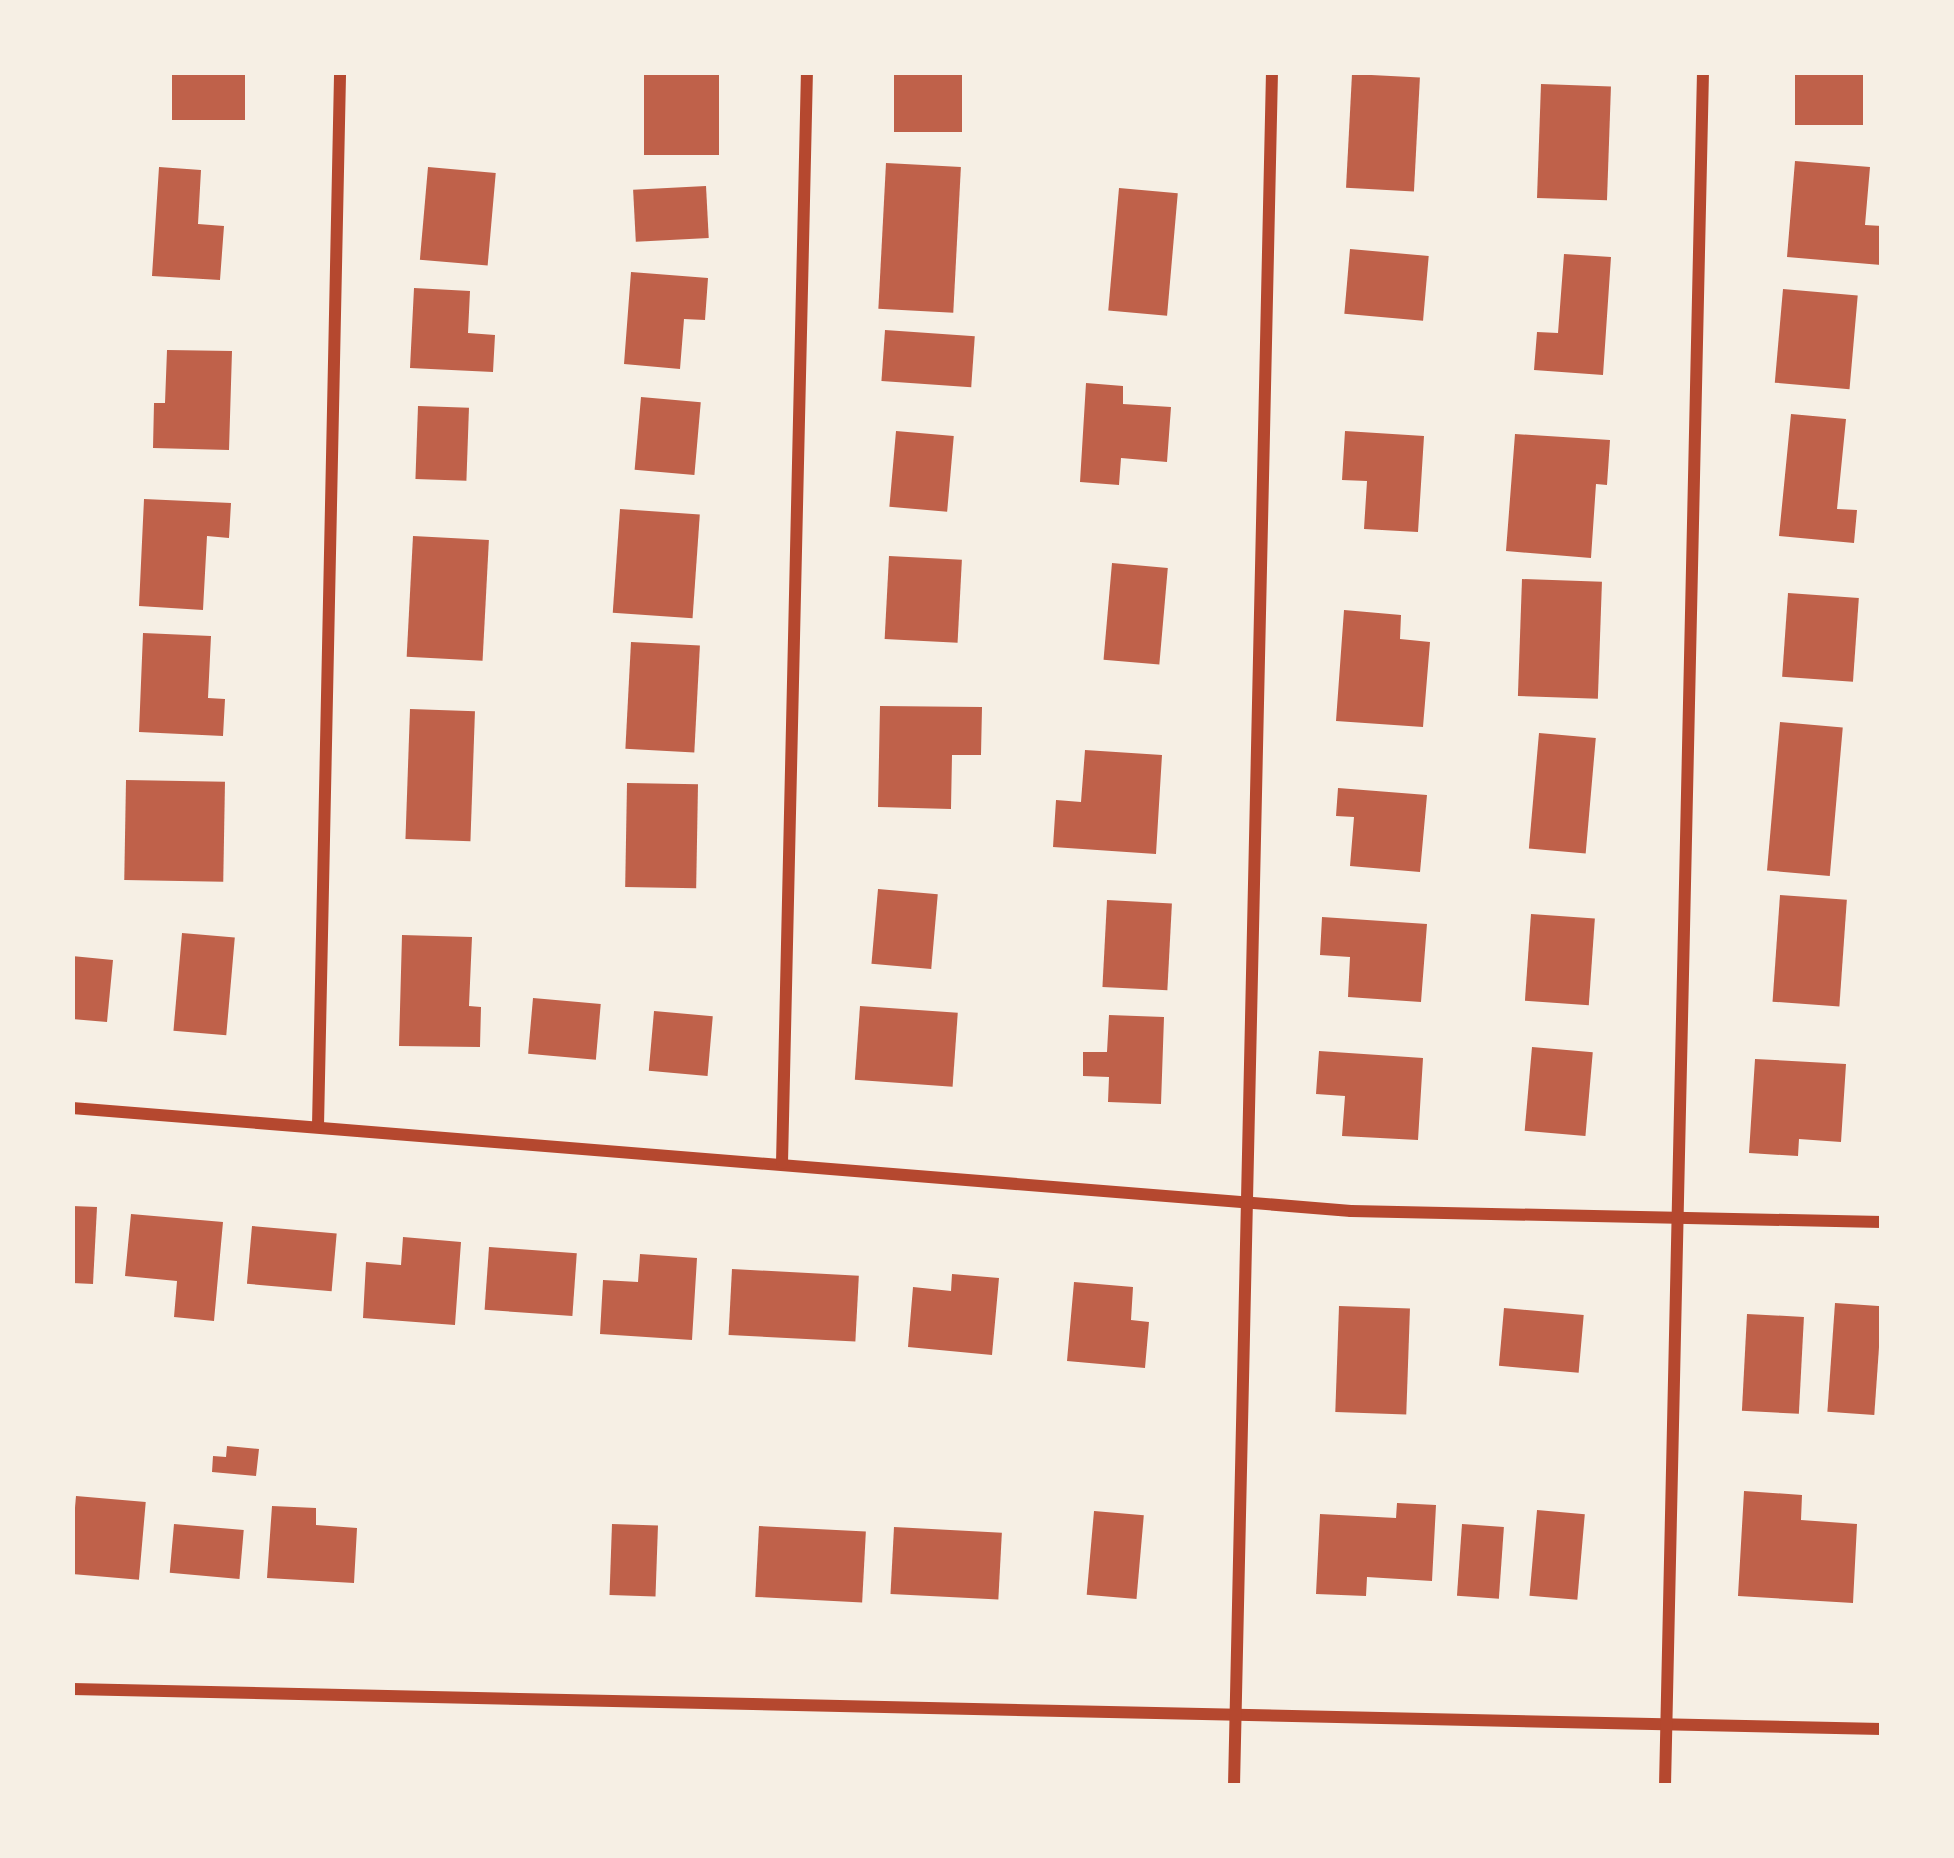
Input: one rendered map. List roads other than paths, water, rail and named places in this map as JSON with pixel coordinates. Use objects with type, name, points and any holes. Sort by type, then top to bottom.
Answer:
[{"type":"street","points":[[318,1126],[340,72]]},
{"type":"street","points":[[782,1162],[807,72]]},
{"type":"street","points":[[1234,1786],[1272,72]]},
{"type":"street","points":[[1665,1786],[1703,72]]},
{"type":"street","points":[[72,1108],[1247,1199],[1351,1211],[1882,1222]]},
{"type":"street","points":[[72,1690],[1882,1730]]}]
